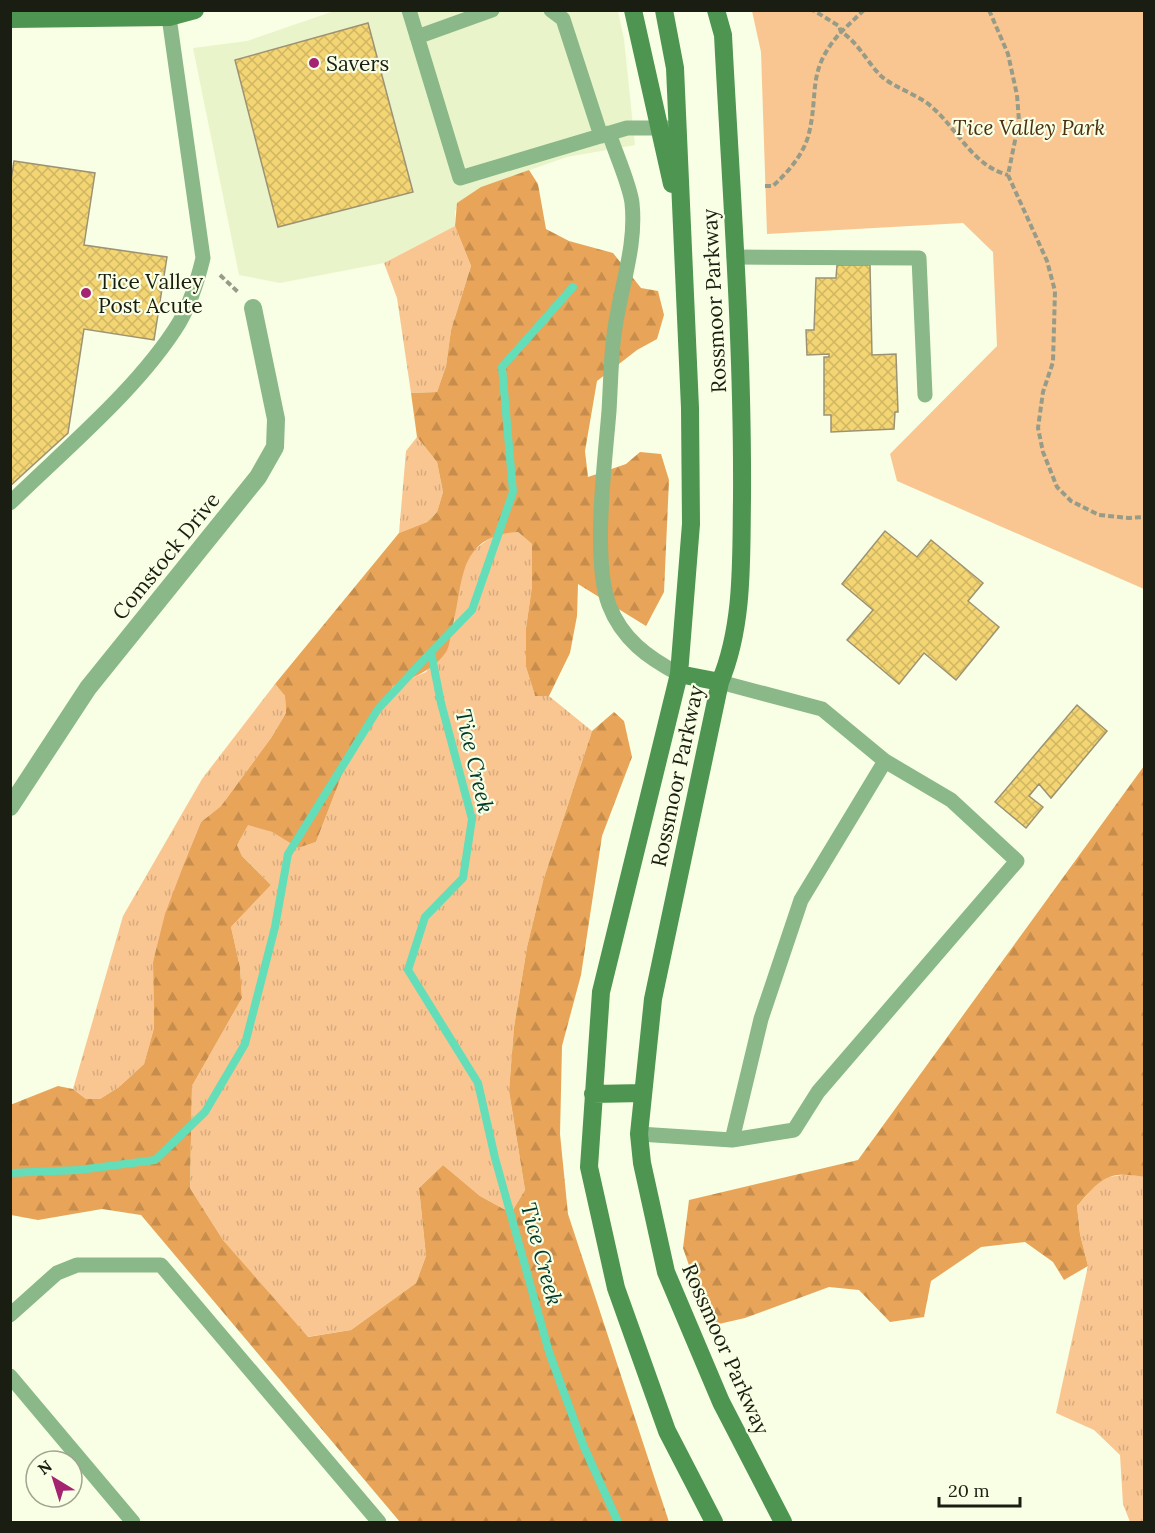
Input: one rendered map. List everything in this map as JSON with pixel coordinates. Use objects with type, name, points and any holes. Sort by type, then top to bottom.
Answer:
[{"type":"street","points":[[10,19],[169,17],[195,10]]},
{"type":"street","points":[[633,10],[669,128]]},
{"type":"street","points":[[664,10],[675,68],[669,128]]},
{"type":"street","name":"Rossmoor Parkway","points":[[716,10],[723,35],[743,408],[741,549],[731,656],[720,682],[653,999],[639,1134],[642,1163],[666,1272],[721,1402],[783,1522]]},
{"type":"street","name":"Rossmoor Parkway","points":[[669,128],[683,241],[690,408],[691,524],[678,674],[601,992],[590,1167],[616,1288],[667,1431],[714,1522]]},
{"type":"street","name":"Comstock Drive","points":[[10,807],[88,688],[258,477],[274,447],[276,419],[253,308]]},
{"type":"street","points":[[678,674],[720,682]]},
{"type":"street","points":[[593,1094],[643,1093]]},
{"type":"lane","points":[[408,10],[460,178],[627,128],[669,128]]},
{"type":"lane","points":[[417,37],[492,10]]},
{"type":"lane","points":[[550,10],[563,19],[632,201],[630,264],[617,311],[614,342],[604,479],[601,579],[610,608],[634,645],[653,661],[678,674]]},
{"type":"lane","points":[[10,503],[135,380],[179,322],[199,275],[202,258],[169,17]]},
{"type":"lane","points":[[735,257],[920,258],[925,395]]},
{"type":"lane","points":[[639,1134],[732,1140],[794,1130],[818,1092],[1017,861],[951,800],[885,761],[822,709],[720,682]]},
{"type":"lane","points":[[732,1140],[761,1019],[801,900],[885,761]]},
{"type":"lane","points":[[10,1315],[57,1273],[77,1265],[161,1265],[379,1522]]},
{"type":"lane","points":[[10,1376],[133,1522]]},
{"type":"path","points":[[813,10],[839,26],[840,32],[850,38],[861,55],[885,79],[933,108],[987,166],[1008,175]]},
{"type":"path","points":[[765,186],[773,186],[782,178],[802,151],[808,136],[815,76],[820,61],[840,32],[864,10]]},
{"type":"path","points":[[989,10],[1008,54],[1017,95],[1019,121],[1008,175],[1047,261],[1055,291],[1053,362],[1045,384],[1038,428],[1050,473],[1062,494],[1090,512],[1118,518],[1144,516]]},
{"type":"shaded area","points":[[334,11],[618,11],[624,39],[635,145],[567,157],[481,187],[455,211],[455,226],[384,263],[280,283],[239,275],[193,48],[247,41]]},
{"type":"green space","name":"Tice Valley Park","points":[[752,11],[1144,11],[1144,589],[897,481],[890,454],[997,346],[993,252],[963,223],[767,234],[761,52]]},
{"type":"green space","points":[[529,170],[538,184],[546,229],[569,241],[613,253],[641,288],[658,291],[664,315],[657,339],[637,350],[597,381],[585,451],[588,477],[626,464],[640,452],[661,454],[669,480],[664,592],[646,626],[578,584],[577,616],[570,653],[549,696],[535,696],[526,667],[526,628],[532,586],[532,544],[518,532],[498,535],[483,542],[473,552],[466,565],[446,652],[429,669],[393,686],[380,711],[350,754],[316,842],[298,848],[272,832],[248,825],[237,845],[242,856],[271,885],[231,927],[240,967],[242,998],[192,1086],[190,1188],[223,1240],[308,1337],[351,1330],[416,1283],[426,1256],[419,1188],[443,1165],[480,1196],[511,1213],[525,1190],[509,1091],[514,1027],[527,947],[543,881],[592,731],[614,712],[624,721],[632,757],[602,836],[581,975],[562,1046],[560,1134],[568,1214],[669,1522],[400,1522],[141,1215],[102,1209],[38,1220],[11,1215],[10,1105],[58,1086],[73,1089],[86,1099],[100,1099],[119,1087],[144,1064],[154,1028],[153,962],[165,914],[201,822],[221,806],[271,738],[286,713],[285,696],[275,684],[399,533],[427,522],[437,512],[443,492],[437,462],[417,437],[411,393],[437,392],[446,366],[451,330],[471,266],[455,226],[457,203],[481,187]]},
{"type":"green space","points":[[455,226],[471,266],[451,330],[446,366],[437,392],[411,393],[397,298],[384,263]]},
{"type":"green space","points":[[417,437],[437,462],[443,492],[437,512],[427,522],[399,533],[406,451]]},
{"type":"green space","points":[[518,532],[532,544],[532,586],[526,628],[526,667],[535,696],[549,696],[592,731],[543,881],[527,947],[514,1027],[509,1091],[525,1190],[511,1213],[480,1196],[443,1165],[419,1188],[426,1256],[416,1283],[351,1330],[307,1337],[223,1240],[190,1188],[192,1086],[242,998],[240,967],[231,927],[271,885],[242,856],[237,845],[248,824],[272,832],[298,848],[316,842],[350,754],[380,711],[393,686],[426,672],[454,623],[459,582],[471,552],[497,533]]},
{"type":"green space","points":[[275,684],[285,696],[286,713],[271,738],[221,806],[201,822],[187,856],[153,962],[154,1028],[144,1064],[119,1087],[100,1099],[86,1099],[73,1089],[123,916],[202,779]]},
{"type":"green space","points":[[1144,766],[1144,1177],[1121,1175],[1105,1179],[1092,1189],[1077,1206],[1080,1234],[1088,1266],[1064,1280],[1053,1262],[1025,1242],[981,1247],[931,1281],[924,1317],[890,1322],[859,1290],[829,1287],[745,1318],[710,1326],[683,1248],[689,1200],[858,1160]]},
{"type":"green space","points":[[1128,1174],[1144,1177],[1144,1522],[1130,1522],[1123,1504],[1120,1455],[1094,1430],[1056,1413],[1088,1266],[1080,1234],[1077,1206],[1102,1178]]},
{"type":"building","points":[[368,23],[413,192],[278,227],[235,60]]},
{"type":"building","name":"Tice Valley Post Acute","points":[[14,161],[95,173],[84,245],[167,257],[154,340],[84,329],[68,433],[10,486],[10,187]]},
{"type":"building","points":[[837,265],[870,265],[872,355],[896,354],[898,412],[895,412],[894,429],[831,432],[831,415],[824,415],[824,357],[829,357],[829,354],[807,355],[806,330],[814,330],[816,278],[836,278]]},
{"type":"building","points":[[885,531],[917,557],[931,540],[983,583],[968,601],[999,627],[956,680],[924,653],[899,684],[847,640],[873,610],[842,584]]},
{"type":"building","points":[[1077,705],[1107,731],[1051,798],[1039,784],[1029,796],[1043,807],[1026,828],[995,802]]},
{"type":"waterway","name":"Tice Creek","points":[[573,287],[502,367],[513,492],[472,610],[431,652],[441,703],[472,819],[463,878],[425,917],[408,970],[478,1083],[495,1158],[549,1352],[584,1447],[618,1522]]},
{"type":"waterway","points":[[10,1173],[79,1170],[155,1160],[205,1112],[245,1044],[275,927],[288,854],[378,709],[431,652]]},
{"type":"place","name":"Savers","points":[[314,63]]},
{"type":"place","name":"Tice Valley Post Acute","points":[[86,293]]}]
